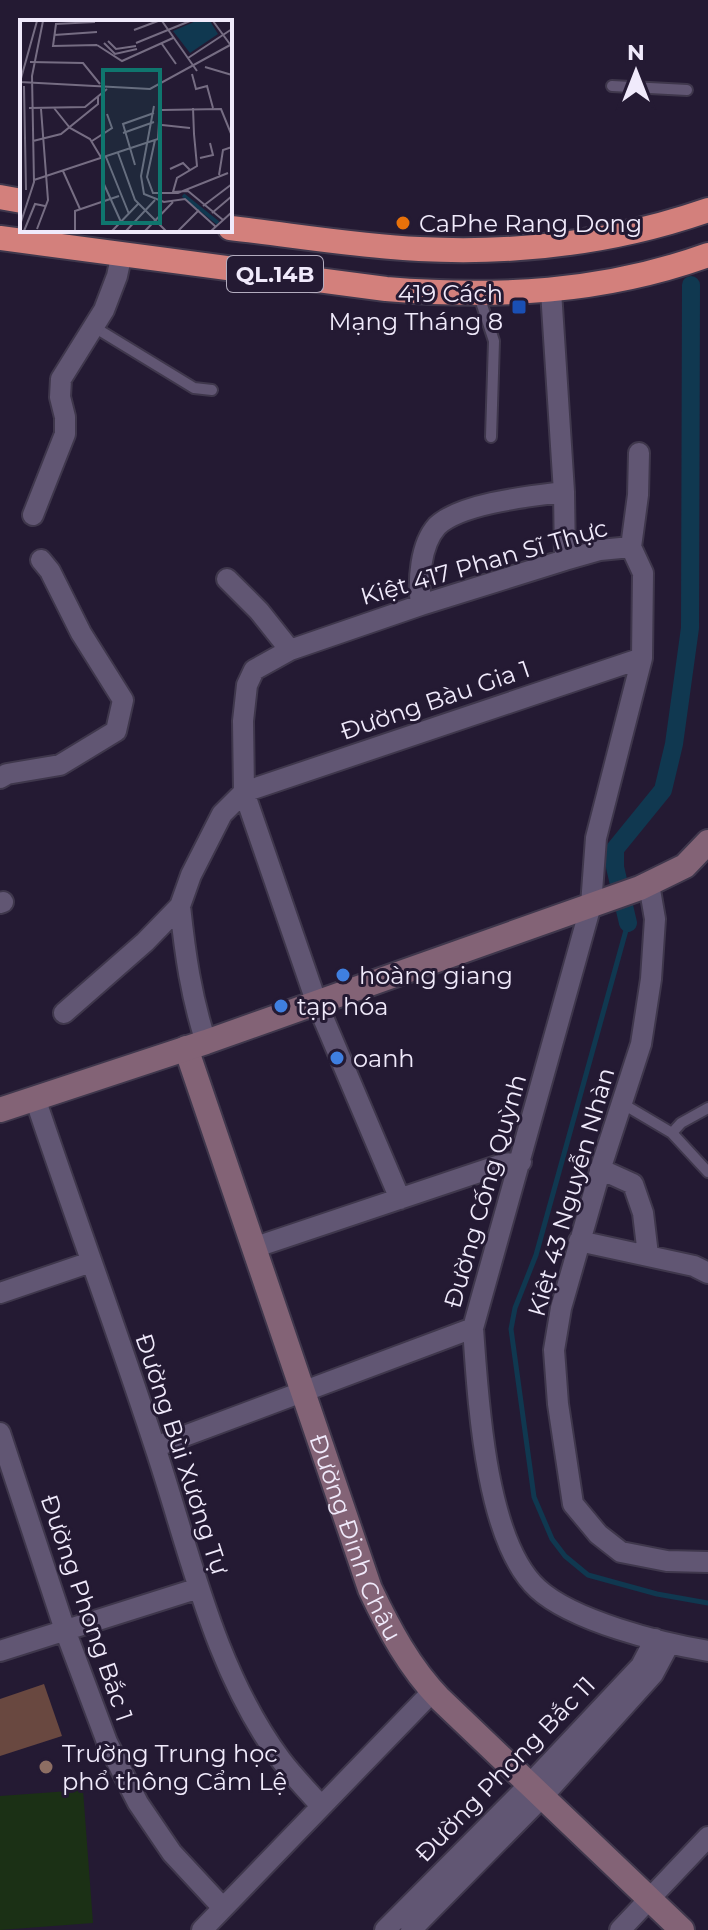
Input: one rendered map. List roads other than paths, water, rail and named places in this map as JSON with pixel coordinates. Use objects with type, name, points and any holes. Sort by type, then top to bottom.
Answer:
[{"type":"highway","points":[[0,197],[20,201]]},
{"type":"highway","name":"QL.14B","points":[[232,228],[417,249],[476,250],[591,240],[646,229],[708,210]]},
{"type":"highway","name":"QL.14B","points":[[0,238],[386,289],[478,293],[551,291],[642,276],[708,255]]},
{"type":"highway","points":[[0,247],[48,243]]},
{"type":"street","points":[[33,515],[65,434],[61,379],[111,295],[122,253]]},
{"type":"street","points":[[551,291],[564,492],[565,560]]},
{"type":"street","points":[[631,547],[638,495],[639,453]]},
{"type":"street","points":[[421,605],[419,586],[423,560],[438,525],[491,503],[564,492]]},
{"type":"street","name":"Kiệt 417 Phan Sĩ Thực","points":[[400,1199],[316,1001],[244,792],[243,721],[247,685],[254,670],[290,650],[421,605],[600,550],[631,547],[643,573],[642,658],[596,838],[598,903]]},
{"type":"street","points":[[0,778],[7,774],[60,765],[116,731],[123,700],[41,560]]},
{"type":"street","points":[[227,579],[259,611],[290,650]]},
{"type":"street","name":"Đường Bàu Gia 1","points":[[244,792],[642,658]]},
{"type":"street","points":[[64,1013],[145,942],[180,906],[191,875],[222,814],[244,792]]},
{"type":"street","points":[[0,1110],[196,1045],[645,886],[685,866],[708,842]]},
{"type":"street","name":"Kiệt 43 Nguyễn Nhàn","points":[[645,886],[655,919],[651,979],[641,1044],[600,1169],[561,1308],[554,1350],[558,1404],[573,1504],[598,1534],[621,1552],[667,1561],[708,1562]]},
{"type":"street","name":"Đường Cống Quỳnh","points":[[598,903],[473,1328],[491,1486],[516,1562],[537,1588],[564,1609],[662,1642],[708,1651]]},
{"type":"street","points":[[180,906],[195,1008],[196,1045]]},
{"type":"street","name":"Đường Đinh Châu","points":[[196,1045],[253,1248],[370,1589],[393,1638],[433,1691],[682,1930]]},
{"type":"street","name":"Đường Bùi Xương Tự","points":[[35,1098],[155,1447],[199,1588],[228,1664],[281,1760],[321,1806]]},
{"type":"street","points":[[253,1248],[503,1164],[521,1162]]},
{"type":"street","points":[[600,1169],[633,1184],[643,1213],[648,1255]]},
{"type":"street","points":[[579,1241],[694,1266],[708,1273]]},
{"type":"street","points":[[0,1293],[91,1262]]},
{"type":"street","points":[[155,1447],[473,1328]]},
{"type":"street","name":"Đường Phong Bắc 1","points":[[0,1433],[65,1630],[107,1742],[138,1803],[172,1853],[223,1908]]},
{"type":"street","points":[[0,1651],[199,1588]]},
{"type":"street","name":"Đường Phong Bắc 11","points":[[411,1930],[537,1790],[662,1642]]},
{"type":"street","points":[[202,1930],[433,1691]]},
{"type":"street","name":"Đường Phong Bắc 11","points":[[385,1930],[537,1790]]},
{"type":"street","points":[[620,1930],[708,1837]]},
{"type":"lane","points":[[612,86],[687,90]]},
{"type":"lane","points":[[478,293],[494,341],[491,437]]},
{"type":"lane","points":[[94,327],[194,388],[212,390]]},
{"type":"lane","points":[[623,1104],[672,1133],[708,1172]]},
{"type":"lane","points":[[672,1133],[681,1123],[708,1108]]},
{"type":"waterway","points":[[628,923],[615,867],[615,849],[663,790],[674,744],[690,628],[691,285]]},
{"type":"waterway","points":[[628,923],[536,1255],[515,1308],[511,1329],[534,1497],[552,1539],[565,1556],[588,1575],[657,1594],[708,1603]]},
{"type":"place","name":"CaPhe Rang Dong","points":[[403,223]]},
{"type":"place","name":"419 Cách Mạng Tháng 8","points":[[519,307]]},
{"type":"place","name":"hoàng giang","points":[[343,975]]},
{"type":"place","name":"tạp hóa","points":[[281,1006]]},
{"type":"place","name":"oanh","points":[[337,1058]]},
{"type":"place","name":"Trường Trung học phổ thông Cẩm Lệ","points":[[46,1767]]}]
